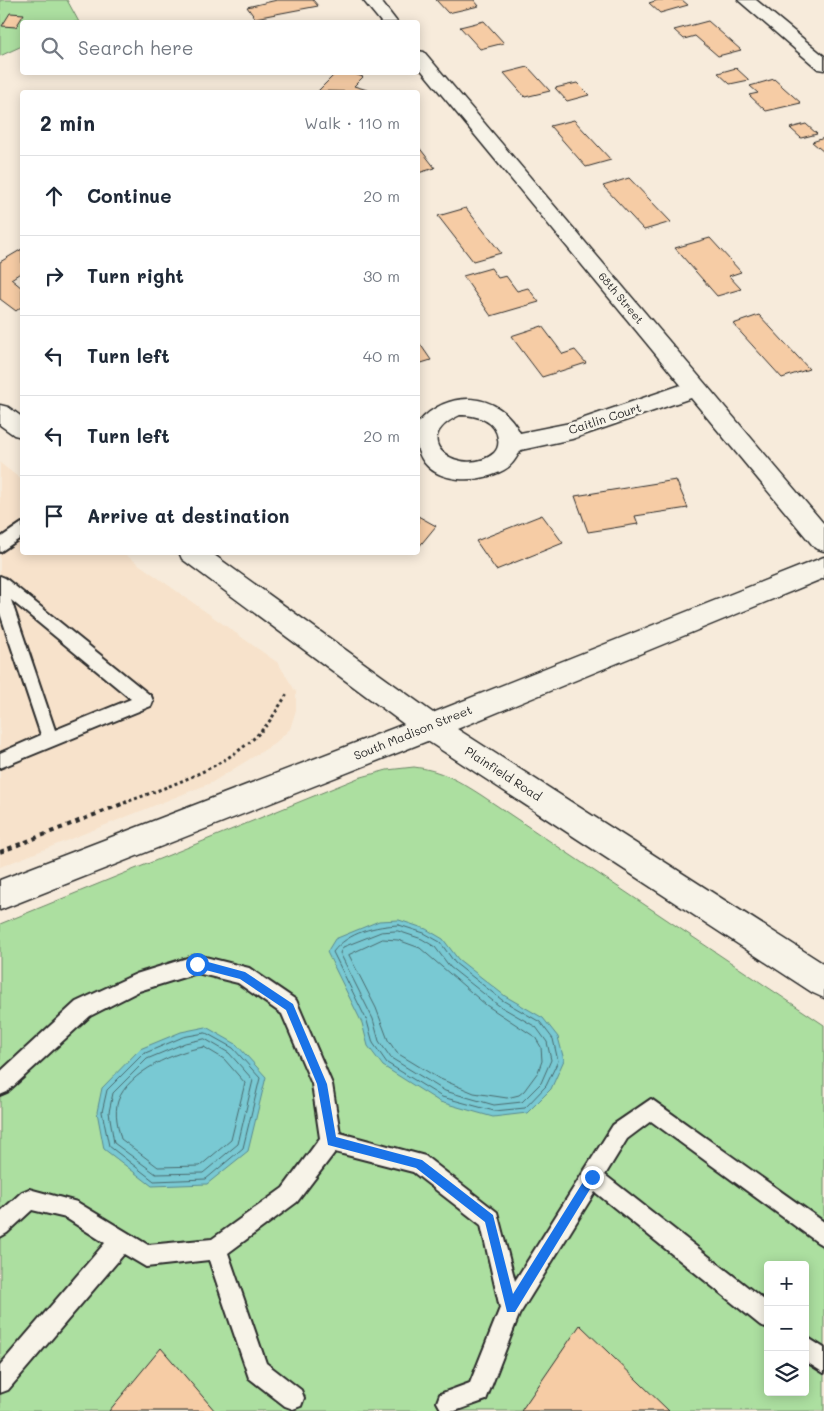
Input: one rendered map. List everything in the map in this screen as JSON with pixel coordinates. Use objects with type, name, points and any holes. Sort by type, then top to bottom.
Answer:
[{"type":"street","points":[[371,0],[388,20]]},
{"type":"street","points":[[746,0],[824,65]]},
{"type":"street","name":"68th Street","points":[[420,58],[824,541]]},
{"type":"street","name":"Caitlin Court","points":[[511,443],[572,431],[696,388]]},
{"type":"street","points":[[0,413],[20,428]]},
{"type":"street","name":"Plainfield Road","points":[[195,555],[430,727],[824,982]]},
{"type":"street","name":"South Madison Street","points":[[0,895],[430,727],[824,567]]},
{"type":"lane","points":[[0,546],[20,531]]},
{"type":"lane","points":[[0,582],[145,701],[50,738],[0,761]]},
{"type":"lane","points":[[0,590],[50,738]]},
{"type":"lane","points":[[0,1085],[83,1009],[136,983],[197,964],[242,975],[289,1007],[322,1084],[331,1141],[290,1195],[216,1249],[146,1256],[70,1209],[29,1199],[0,1226]]},
{"type":"lane","points":[[448,1402],[478,1392],[511,1308],[620,1132],[652,1109],[824,1235]]},
{"type":"lane","points":[[331,1141],[418,1163],[490,1219],[511,1308]]},
{"type":"lane","points":[[592,1177],[764,1314]]},
{"type":"lane","points":[[0,1382],[121,1241]]},
{"type":"lane","points":[[216,1249],[257,1370],[293,1398]]},
{"type":"lane","points":[[809,1350],[824,1362]]},
{"type":"path","points":[[0,852],[156,791],[214,765],[247,744],[265,727],[288,693]]},
{"type":"shaded area","points":[[0,463],[20,478],[20,555],[126,555],[278,663],[296,692],[296,710],[290,729],[274,744],[211,783],[0,867]]},
{"type":"green space","points":[[0,0],[67,0],[78,20],[20,20],[20,47],[0,56]]},
{"type":"green space","points":[[414,767],[441,773],[465,785],[824,1025],[824,1411],[0,1411],[0,924],[358,778],[387,770]]},
{"type":"water","points":[[399,920],[426,929],[443,939],[458,959],[505,996],[543,1018],[558,1037],[564,1060],[551,1089],[527,1113],[493,1117],[440,1102],[383,1066],[368,1046],[362,1023],[327,952],[335,939],[379,921]]},
{"type":"water","points":[[206,1027],[236,1044],[266,1077],[248,1151],[207,1184],[152,1186],[104,1149],[97,1112],[102,1088],[140,1049],[181,1032]]},
{"type":"building","points":[[277,0],[313,0],[318,6],[255,18],[247,7]]},
{"type":"building","points":[[436,0],[474,0],[479,6],[448,13]]},
{"type":"building","points":[[658,0],[682,0],[688,5],[660,13],[649,3]]},
{"type":"building","points":[[10,13],[24,14],[16,27],[2,26]]},
{"type":"building","points":[[484,21],[504,43],[480,49],[460,27]]},
{"type":"building","points":[[708,21],[741,50],[718,56],[695,36],[684,39],[674,30]]},
{"type":"building","points":[[528,67],[550,91],[525,97],[504,73]]},
{"type":"building","points":[[736,68],[749,80],[730,84],[718,73]]},
{"type":"building","points":[[334,75],[357,75],[363,77],[354,86],[367,90],[319,90]]},
{"type":"building","points":[[774,79],[801,103],[766,111],[749,95],[758,93],[750,86]]},
{"type":"building","points":[[577,83],[589,95],[567,101],[555,88]]},
{"type":"building","points":[[574,120],[611,160],[586,167],[550,126]]},
{"type":"building","points":[[806,124],[817,134],[801,138],[790,128]]},
{"type":"building","points":[[824,138],[824,152],[812,142]]},
{"type":"building","points":[[420,149],[435,168],[420,172]]},
{"type":"building","points":[[629,178],[671,222],[644,230],[603,186]]},
{"type":"building","points":[[466,208],[501,253],[473,261],[438,216]]},
{"type":"building","points":[[710,238],[741,272],[729,276],[741,289],[717,296],[675,248]]},
{"type":"building","points":[[20,250],[20,273],[11,279],[20,286],[20,308],[16,311],[0,299],[0,262]]},
{"type":"building","points":[[491,268],[498,278],[506,276],[517,291],[528,288],[539,302],[491,316],[463,276]]},
{"type":"building","points":[[759,315],[809,369],[782,378],[733,324]]},
{"type":"building","points":[[542,326],[563,354],[575,350],[586,363],[542,377],[511,336]]},
{"type":"building","points":[[420,344],[431,360],[420,363]]},
{"type":"building","points":[[676,480],[688,508],[635,516],[638,524],[588,532],[575,496]]},
{"type":"building","points":[[542,515],[563,543],[496,570],[476,541]]},
{"type":"building","points":[[420,517],[436,526],[420,546]]},
{"type":"building","points":[[580,1325],[669,1411],[521,1411]]},
{"type":"building","points":[[161,1348],[215,1411],[109,1411]]},
{"type":"route","points":[[197,964],[242,975],[289,1007],[322,1084],[331,1141],[418,1163],[490,1219],[511,1308],[592,1177]]}]
